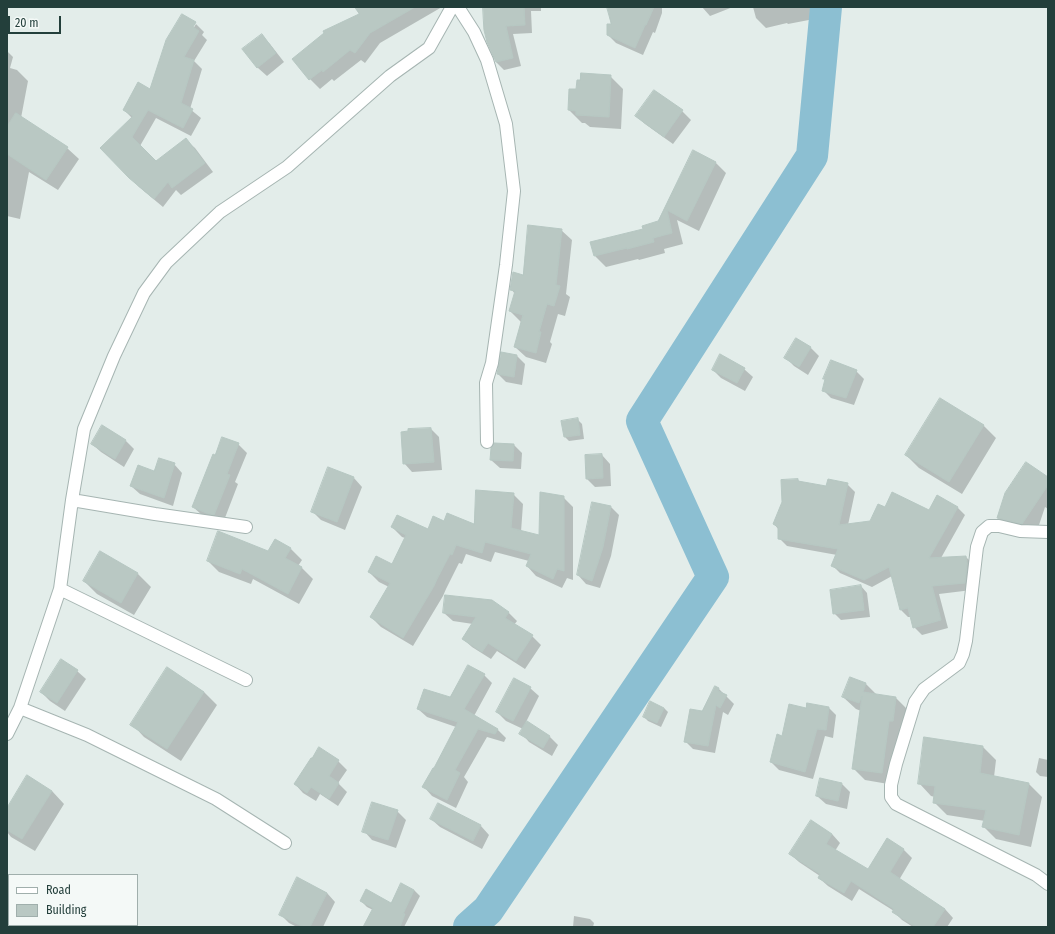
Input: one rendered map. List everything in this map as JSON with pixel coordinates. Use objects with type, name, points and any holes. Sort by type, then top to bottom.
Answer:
[{"type":"street","points":[[7,734],[20,708],[60,590],[72,500],[84,429],[114,356],[144,293],[166,263],[220,212],[287,167],[390,76],[429,48],[452,7]]},
{"type":"street","points":[[458,7],[474,32],[489,67],[506,124],[514,191],[506,265],[492,363],[486,383],[486,442]]},
{"type":"street","points":[[72,500],[246,527]]},
{"type":"street","points":[[1048,532],[1020,531],[999,526],[989,526],[982,532],[977,547],[966,641],[963,654],[959,663],[924,689],[916,702],[896,764],[891,785],[891,797],[896,804],[1029,872],[1048,884]]},
{"type":"street","points":[[60,590],[246,680]]},
{"type":"street","points":[[20,708],[87,735],[216,799],[285,843]]},
{"type":"building","points":[[355,7],[415,7],[370,33],[355,53],[350,50],[323,72],[322,70],[309,80],[292,59],[324,33],[323,31],[359,14]]},
{"type":"building","points":[[483,7],[524,7],[525,25],[506,26],[513,58],[496,62],[487,42],[484,30]]},
{"type":"building","points":[[607,7],[654,7],[635,48],[607,35],[607,24],[611,24]]},
{"type":"building","points":[[182,14],[196,22],[193,27],[199,31],[184,57],[194,60],[181,103],[193,109],[183,128],[148,110],[132,137],[156,161],[186,138],[205,163],[172,188],[168,182],[154,199],[129,178],[100,148],[133,116],[123,110],[138,82],[150,89],[166,40]]},
{"type":"building","points":[[262,34],[276,53],[257,68],[242,49]]},
{"type":"building","points":[[581,73],[611,75],[609,117],[576,115],[576,111],[568,110],[569,89],[576,89],[577,80],[580,80]]},
{"type":"building","points":[[654,90],[683,110],[664,137],[635,116]]},
{"type":"building","points":[[16,113],[68,147],[46,180],[7,154],[7,127]]},
{"type":"building","points":[[693,150],[716,162],[687,221],[667,210],[672,233],[653,238],[654,242],[594,256],[590,242],[643,229],[642,226],[658,221]]},
{"type":"building","points":[[528,225],[562,229],[556,285],[560,286],[554,306],[547,304],[539,332],[541,332],[536,353],[514,347],[523,315],[509,311],[515,291],[510,290],[513,272],[523,275]]},
{"type":"building","points":[[796,338],[811,347],[799,367],[784,358]]},
{"type":"building","points":[[501,352],[517,355],[514,377],[497,374]]},
{"type":"building","points":[[720,354],[745,368],[737,383],[712,370]]},
{"type":"building","points":[[831,360],[857,370],[846,398],[822,391],[825,379],[823,379]]},
{"type":"building","points":[[940,398],[984,425],[949,482],[905,455]]},
{"type":"building","points":[[578,418],[580,435],[564,437],[561,421]]},
{"type":"building","points":[[102,425],[126,440],[115,459],[91,444]]},
{"type":"building","points":[[431,428],[434,462],[403,464],[401,432],[408,431],[408,429]]},
{"type":"building","points":[[222,437],[239,443],[227,474],[230,475],[214,515],[192,507],[213,454],[215,455]]},
{"type":"building","points":[[494,443],[514,444],[513,461],[490,460],[491,448]]},
{"type":"building","points":[[602,454],[603,478],[586,479],[585,455]]},
{"type":"building","points":[[159,458],[175,463],[164,498],[130,486],[138,465],[154,471]]},
{"type":"building","points":[[1026,462],[1048,477],[1048,485],[1022,524],[997,518],[1005,493]]},
{"type":"building","points":[[328,467],[354,477],[337,522],[311,512]]},
{"type":"building","points":[[798,479],[798,481],[826,486],[828,479],[848,483],[839,525],[870,521],[878,504],[885,507],[892,492],[929,510],[937,495],[958,507],[929,558],[966,556],[967,564],[965,583],[932,586],[941,620],[913,628],[908,608],[900,610],[889,567],[864,580],[831,566],[838,549],[778,539],[778,527],[773,524],[782,502],[781,480]]},
{"type":"building","points":[[476,490],[514,493],[511,528],[539,535],[540,492],[564,496],[564,571],[557,569],[553,579],[526,566],[531,554],[485,542],[482,553],[456,545],[452,555],[450,554],[434,586],[403,638],[370,617],[390,583],[368,572],[376,556],[392,564],[406,535],[391,527],[397,515],[428,529],[433,516],[444,521],[447,513],[474,524]]},
{"type":"building","points":[[592,502],[611,506],[603,547],[592,581],[577,575]]},
{"type":"building","points":[[218,531],[268,551],[275,539],[291,548],[285,558],[302,567],[288,594],[242,569],[240,574],[207,561]]},
{"type":"building","points":[[100,551],[138,573],[121,603],[83,581]]},
{"type":"building","points":[[861,585],[864,610],[833,614],[830,590]]},
{"type":"building","points":[[445,595],[492,600],[509,612],[505,618],[533,635],[516,661],[488,643],[482,652],[462,639],[476,617],[443,613]]},
{"type":"building","points":[[61,659],[78,670],[57,703],[40,692]]},
{"type":"building","points":[[468,665],[485,674],[464,709],[498,729],[495,734],[478,729],[455,770],[460,773],[447,800],[422,787],[434,768],[458,722],[417,709],[424,689],[450,697]]},
{"type":"building","points":[[167,667],[204,692],[167,749],[130,725]]},
{"type":"building","points":[[850,677],[866,683],[863,692],[896,697],[893,721],[889,721],[882,773],[852,769],[862,696],[859,703],[842,697]]},
{"type":"building","points":[[514,678],[531,687],[513,721],[496,712]]},
{"type":"building","points":[[715,686],[719,688],[718,691],[727,695],[720,708],[716,705],[708,746],[684,742],[690,709],[702,711]]},
{"type":"building","points":[[650,701],[664,708],[657,723],[643,717]]},
{"type":"building","points":[[807,703],[829,707],[826,730],[817,729],[805,772],[770,762],[777,734],[782,736],[789,704],[806,708]]},
{"type":"building","points":[[527,721],[550,736],[543,748],[519,734]]},
{"type":"building","points":[[924,737],[983,746],[980,773],[1029,783],[1019,835],[982,827],[986,810],[933,803],[935,786],[918,784]]},
{"type":"building","points":[[319,747],[339,760],[329,776],[339,783],[329,799],[311,787],[307,793],[294,784]]},
{"type":"building","points":[[27,775],[52,791],[22,839],[7,830],[7,808]]},
{"type":"building","points":[[820,778],[842,783],[838,801],[816,796]]},
{"type":"building","points":[[372,802],[398,810],[388,840],[362,832]]},
{"type":"building","points":[[438,803],[481,825],[473,841],[430,819]]},
{"type":"building","points":[[811,820],[832,834],[826,844],[868,869],[887,838],[904,849],[890,872],[945,909],[933,927],[916,927],[892,912],[894,909],[851,881],[844,893],[818,878],[820,874],[789,854]]},
{"type":"building","points":[[297,877],[327,893],[310,927],[304,927],[279,915]]},
{"type":"building","points":[[401,883],[414,890],[403,914],[405,914],[400,927],[363,927],[373,908],[360,901],[366,889],[391,903]]},
{"type":"waterway","points":[[469,927],[488,910],[713,577],[642,421],[812,156],[826,7]]}]
